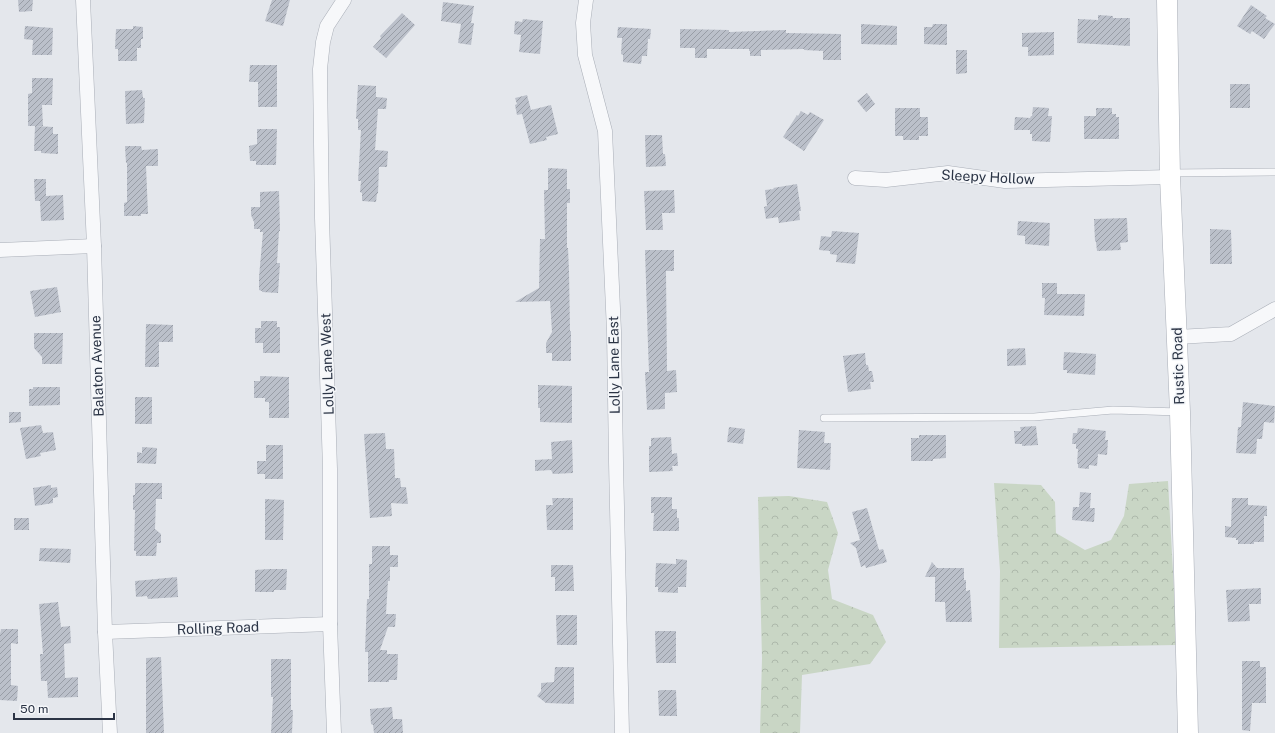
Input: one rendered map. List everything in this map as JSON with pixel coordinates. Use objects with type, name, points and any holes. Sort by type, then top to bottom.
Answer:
[{"type":"street","name":"Balaton Avenue","points":[[83,0],[94,246],[105,632],[110,733]]},
{"type":"street","name":"Lolly Lane West","points":[[334,733],[330,624],[330,469],[322,218],[320,69],[323,42],[327,26],[344,0]]},
{"type":"street","name":"Lolly Lane East","points":[[586,0],[583,23],[585,55],[606,139],[614,331],[622,733]]},
{"type":"street","name":"Rustic Road","points":[[1167,0],[1170,175],[1180,412],[1188,733]]},
{"type":"street","name":"Sleepy Hollow","points":[[855,178],[886,180],[948,173],[1006,181],[1170,175]]},
{"type":"street","points":[[0,250],[94,246]]},
{"type":"street","points":[[1177,337],[1231,334],[1275,309]]},
{"type":"street","name":"Rolling Road","points":[[105,632],[330,624]]},
{"type":"lane","points":[[1170,175],[1275,172]]},
{"type":"lane","points":[[824,418],[1034,417],[1113,410],[1180,412]]},
{"type":"green space","points":[[1168,481],[1177,645],[999,648],[1000,571],[994,483],[1041,485],[1055,502],[1056,533],[1085,550],[1111,540],[1124,516],[1129,484]]},
{"type":"green space","points":[[789,496],[827,502],[838,533],[828,570],[832,599],[873,615],[886,642],[870,664],[802,675],[800,733],[760,733],[762,658],[758,497]]},
{"type":"building","points":[[18,0],[33,0],[32,11],[19,12]]},
{"type":"building","points":[[272,0],[290,0],[283,26],[265,21]]},
{"type":"building","points":[[443,2],[474,6],[471,23],[474,23],[471,45],[458,43],[461,24],[441,21]]},
{"type":"building","points":[[1251,5],[1267,16],[1265,18],[1275,24],[1264,39],[1252,31],[1250,34],[1237,26]]},
{"type":"building","points":[[402,13],[415,25],[386,58],[373,47],[381,38],[380,36]]},
{"type":"building","points":[[1098,15],[1113,16],[1113,18],[1130,18],[1130,46],[1077,43],[1078,19],[1098,20]]},
{"type":"building","points":[[523,19],[543,21],[540,54],[519,52],[521,35],[514,34],[515,21],[522,22]]},
{"type":"building","points":[[861,24],[897,26],[897,45],[861,44]]},
{"type":"building","points":[[933,24],[947,24],[947,45],[924,44],[924,27],[932,27]]},
{"type":"building","points":[[25,26],[53,28],[52,55],[32,55],[33,40],[24,39]]},
{"type":"building","points":[[133,26],[143,27],[141,48],[137,48],[137,61],[118,61],[118,49],[115,49],[116,29],[133,29]]},
{"type":"building","points":[[618,27],[651,29],[650,39],[648,39],[647,56],[642,56],[641,64],[623,62],[623,55],[621,54],[622,38],[617,38]]},
{"type":"building","points":[[680,29],[729,30],[729,32],[786,30],[786,33],[841,34],[841,60],[823,60],[823,51],[804,49],[761,50],[761,56],[750,56],[749,49],[707,49],[707,58],[695,58],[695,48],[680,48]]},
{"type":"building","points":[[1054,32],[1054,55],[1028,56],[1028,47],[1022,47],[1022,33]]},
{"type":"building","points":[[956,50],[967,50],[967,73],[956,74]]},
{"type":"building","points":[[250,65],[277,65],[277,107],[258,107],[258,82],[249,82]]},
{"type":"building","points":[[32,78],[53,78],[52,105],[42,105],[43,126],[28,126],[28,94],[32,93]]},
{"type":"building","points":[[1230,84],[1250,84],[1250,108],[1230,108]]},
{"type":"building","points":[[358,85],[376,86],[376,97],[387,98],[386,109],[378,109],[375,150],[388,151],[387,167],[379,167],[378,193],[376,202],[362,201],[362,193],[360,192],[361,181],[358,181],[361,130],[358,130],[358,119],[356,119]]},
{"type":"building","points":[[142,90],[143,98],[145,98],[144,123],[126,124],[125,91]]},
{"type":"building","points":[[867,93],[875,104],[866,112],[857,101]]},
{"type":"building","points":[[527,95],[531,110],[551,105],[558,134],[546,137],[547,140],[530,144],[522,114],[517,115],[515,105],[517,104],[515,98]]},
{"type":"building","points":[[1033,107],[1049,108],[1048,116],[1052,116],[1050,142],[1032,141],[1032,134],[1030,134],[1030,130],[1014,130],[1015,117],[1030,118],[1032,116]]},
{"type":"building","points":[[895,108],[920,108],[920,117],[928,117],[928,136],[919,136],[919,140],[903,140],[903,136],[895,136]]},
{"type":"building","points":[[1096,108],[1112,108],[1112,114],[1116,114],[1116,117],[1119,117],[1119,139],[1084,139],[1084,116],[1096,116]]},
{"type":"building","points":[[801,111],[808,115],[810,112],[824,120],[804,151],[783,137]]},
{"type":"building","points":[[35,126],[53,127],[53,134],[58,134],[58,154],[34,151]]},
{"type":"building","points":[[257,129],[277,129],[276,165],[256,165],[256,161],[250,161],[249,146],[257,144]]},
{"type":"building","points":[[645,135],[662,135],[663,154],[665,154],[666,166],[646,167]]},
{"type":"building","points":[[125,146],[141,146],[142,150],[158,149],[158,166],[146,166],[148,214],[141,214],[141,216],[124,216],[124,203],[127,202],[127,163]]},
{"type":"building","points":[[548,168],[567,169],[567,189],[570,189],[570,203],[567,203],[567,248],[571,361],[552,361],[552,353],[546,353],[546,343],[552,332],[550,301],[515,302],[539,288],[540,239],[545,239],[544,190],[548,190]]},
{"type":"building","points":[[34,179],[46,179],[46,196],[63,195],[64,220],[41,221],[40,201],[35,201]]},
{"type":"building","points":[[797,184],[801,211],[799,211],[800,220],[779,223],[778,217],[766,219],[764,207],[767,206],[765,190]]},
{"type":"building","points":[[674,190],[675,213],[662,213],[663,230],[646,230],[644,191]]},
{"type":"building","points":[[279,191],[280,231],[277,263],[280,263],[278,293],[262,292],[259,290],[259,277],[263,232],[260,232],[260,229],[254,229],[251,207],[260,207],[260,192]]},
{"type":"building","points":[[1127,218],[1128,242],[1120,243],[1121,250],[1097,251],[1094,219]]},
{"type":"building","points":[[1018,221],[1050,223],[1049,246],[1025,244],[1025,236],[1017,235]]},
{"type":"building","points":[[1210,229],[1231,230],[1232,264],[1210,264]]},
{"type":"building","points":[[832,231],[859,233],[855,264],[836,262],[837,255],[830,254],[830,251],[819,250],[821,236],[831,237]]},
{"type":"building","points":[[645,250],[674,250],[674,271],[666,271],[667,371],[676,370],[677,392],[665,393],[665,409],[647,410],[645,372],[649,372]]},
{"type":"building","points":[[1042,283],[1057,283],[1057,294],[1085,294],[1084,316],[1044,315],[1045,298],[1042,298]]},
{"type":"building","points":[[57,287],[61,312],[35,317],[30,291]]},
{"type":"building","points":[[261,321],[277,321],[277,327],[280,327],[280,353],[263,353],[263,343],[255,343],[255,328],[261,328]]},
{"type":"building","points":[[146,324],[173,325],[173,342],[159,342],[159,367],[145,367]]},
{"type":"building","points":[[34,333],[63,333],[62,364],[42,364],[42,357],[34,348]]},
{"type":"building","points":[[1025,348],[1026,365],[1007,366],[1007,349]]},
{"type":"building","points":[[1064,352],[1096,354],[1095,375],[1067,373],[1067,370],[1063,370]]},
{"type":"building","points":[[865,353],[866,365],[868,365],[869,371],[872,371],[874,382],[870,382],[871,389],[848,392],[843,356]]},
{"type":"building","points":[[260,376],[289,377],[289,418],[269,418],[269,402],[265,402],[265,398],[254,398],[254,381],[260,381]]},
{"type":"building","points":[[538,385],[572,386],[572,423],[540,422],[540,408],[538,408]]},
{"type":"building","points":[[33,387],[60,387],[60,405],[29,406],[29,389],[33,389]]},
{"type":"building","points":[[135,397],[152,397],[152,424],[135,424]]},
{"type":"building","points":[[1243,402],[1275,406],[1274,423],[1264,422],[1262,439],[1257,439],[1256,454],[1236,453],[1238,427],[1241,427]]},
{"type":"building","points":[[9,412],[21,412],[21,422],[9,423]]},
{"type":"building","points":[[41,425],[43,433],[53,432],[56,450],[40,453],[41,456],[26,459],[20,428]]},
{"type":"building","points":[[1036,426],[1038,445],[1022,446],[1022,444],[1015,444],[1014,431],[1021,431],[1020,427]]},
{"type":"building","points":[[729,427],[745,429],[743,444],[727,442]]},
{"type":"building","points":[[1078,428],[1106,431],[1105,440],[1108,440],[1107,455],[1098,454],[1097,466],[1089,465],[1089,469],[1078,468],[1078,449],[1076,449],[1076,444],[1072,444],[1073,433],[1077,433]]},
{"type":"building","points":[[799,430],[825,432],[824,443],[831,443],[830,470],[797,468]]},
{"type":"building","points":[[385,433],[386,449],[394,449],[395,478],[400,478],[401,487],[406,487],[408,504],[391,503],[392,516],[370,518],[364,434]]},
{"type":"building","points":[[919,435],[946,435],[946,458],[933,459],[933,461],[911,461],[911,438],[919,438]]},
{"type":"building","points":[[671,437],[672,454],[677,453],[678,466],[672,466],[673,471],[649,472],[649,446],[651,446],[651,438]]},
{"type":"building","points":[[572,440],[573,473],[553,474],[551,470],[535,471],[535,460],[552,459],[551,442]]},
{"type":"building","points":[[266,445],[283,445],[283,479],[265,479],[265,474],[257,474],[257,461],[266,461]]},
{"type":"building","points":[[142,447],[157,448],[156,464],[137,463],[137,452],[142,453]]},
{"type":"building","points":[[135,483],[162,483],[162,499],[156,499],[155,529],[161,534],[161,543],[157,543],[156,556],[136,556],[136,551],[134,551],[135,510],[133,510],[133,495],[135,495]]},
{"type":"building","points":[[51,485],[51,488],[57,487],[58,497],[53,498],[53,503],[35,506],[33,488]]},
{"type":"building","points":[[1080,492],[1091,493],[1090,508],[1095,508],[1094,522],[1072,520],[1073,507],[1079,507]]},
{"type":"building","points":[[651,497],[672,497],[672,509],[677,509],[677,518],[679,518],[679,531],[653,531],[654,513],[651,513]]},
{"type":"building","points":[[552,498],[573,498],[573,530],[547,530],[546,505],[553,505]]},
{"type":"building","points":[[1232,498],[1248,498],[1248,505],[1267,506],[1267,516],[1264,516],[1264,542],[1254,542],[1254,544],[1238,544],[1238,540],[1236,540],[1236,538],[1225,537],[1225,526],[1231,527]]},
{"type":"building","points":[[265,499],[284,500],[283,540],[265,540]]},
{"type":"building","points":[[867,508],[879,550],[883,549],[887,562],[866,568],[865,565],[861,567],[856,548],[850,543],[860,540],[852,512]]},
{"type":"building","points":[[14,518],[29,518],[29,530],[14,530]]},
{"type":"building","points":[[372,546],[390,546],[390,555],[398,555],[398,567],[390,567],[386,614],[396,614],[395,627],[388,627],[380,650],[387,650],[387,654],[398,654],[397,680],[389,680],[389,682],[368,682],[368,652],[365,652],[367,599],[369,599],[369,564],[372,564]]},
{"type":"building","points":[[40,548],[71,549],[70,563],[39,561]]},
{"type":"building","points":[[676,559],[687,560],[686,587],[678,587],[678,593],[658,592],[658,587],[655,587],[656,563],[676,564]]},
{"type":"building","points":[[932,562],[937,568],[964,568],[966,591],[970,590],[972,622],[946,622],[945,602],[935,602],[935,577],[925,577]]},
{"type":"building","points":[[551,565],[573,565],[574,591],[555,591],[555,577],[551,577]]},
{"type":"building","points":[[287,569],[286,590],[274,590],[274,592],[255,592],[255,570]]},
{"type":"building","points":[[177,577],[178,597],[148,599],[147,596],[136,597],[135,581]]},
{"type":"building","points":[[1261,588],[1261,604],[1249,604],[1250,621],[1228,622],[1226,590]]},
{"type":"building","points":[[58,602],[61,627],[70,626],[71,643],[64,644],[65,678],[78,677],[78,697],[48,698],[47,681],[41,681],[40,654],[43,654],[39,604]]},
{"type":"building","points":[[556,615],[577,615],[577,645],[557,645]]},
{"type":"building","points":[[1,629],[18,629],[18,644],[11,643],[11,685],[18,686],[17,701],[0,700]]},
{"type":"building","points":[[655,631],[676,631],[676,663],[656,663]]},
{"type":"building","points":[[161,657],[164,733],[146,733],[146,658]]},
{"type":"building","points":[[271,659],[291,659],[291,710],[293,710],[292,733],[271,733],[273,697],[271,697]]},
{"type":"building","points":[[1242,661],[1260,661],[1260,667],[1266,667],[1266,703],[1252,703],[1250,731],[1242,730]]},
{"type":"building","points":[[555,667],[574,667],[574,704],[546,703],[537,696],[541,691],[541,683],[554,682]]},
{"type":"building","points":[[676,690],[677,716],[659,716],[658,691]]},
{"type":"building","points":[[392,707],[393,719],[402,719],[403,733],[374,733],[373,725],[371,724],[370,709]]}]
